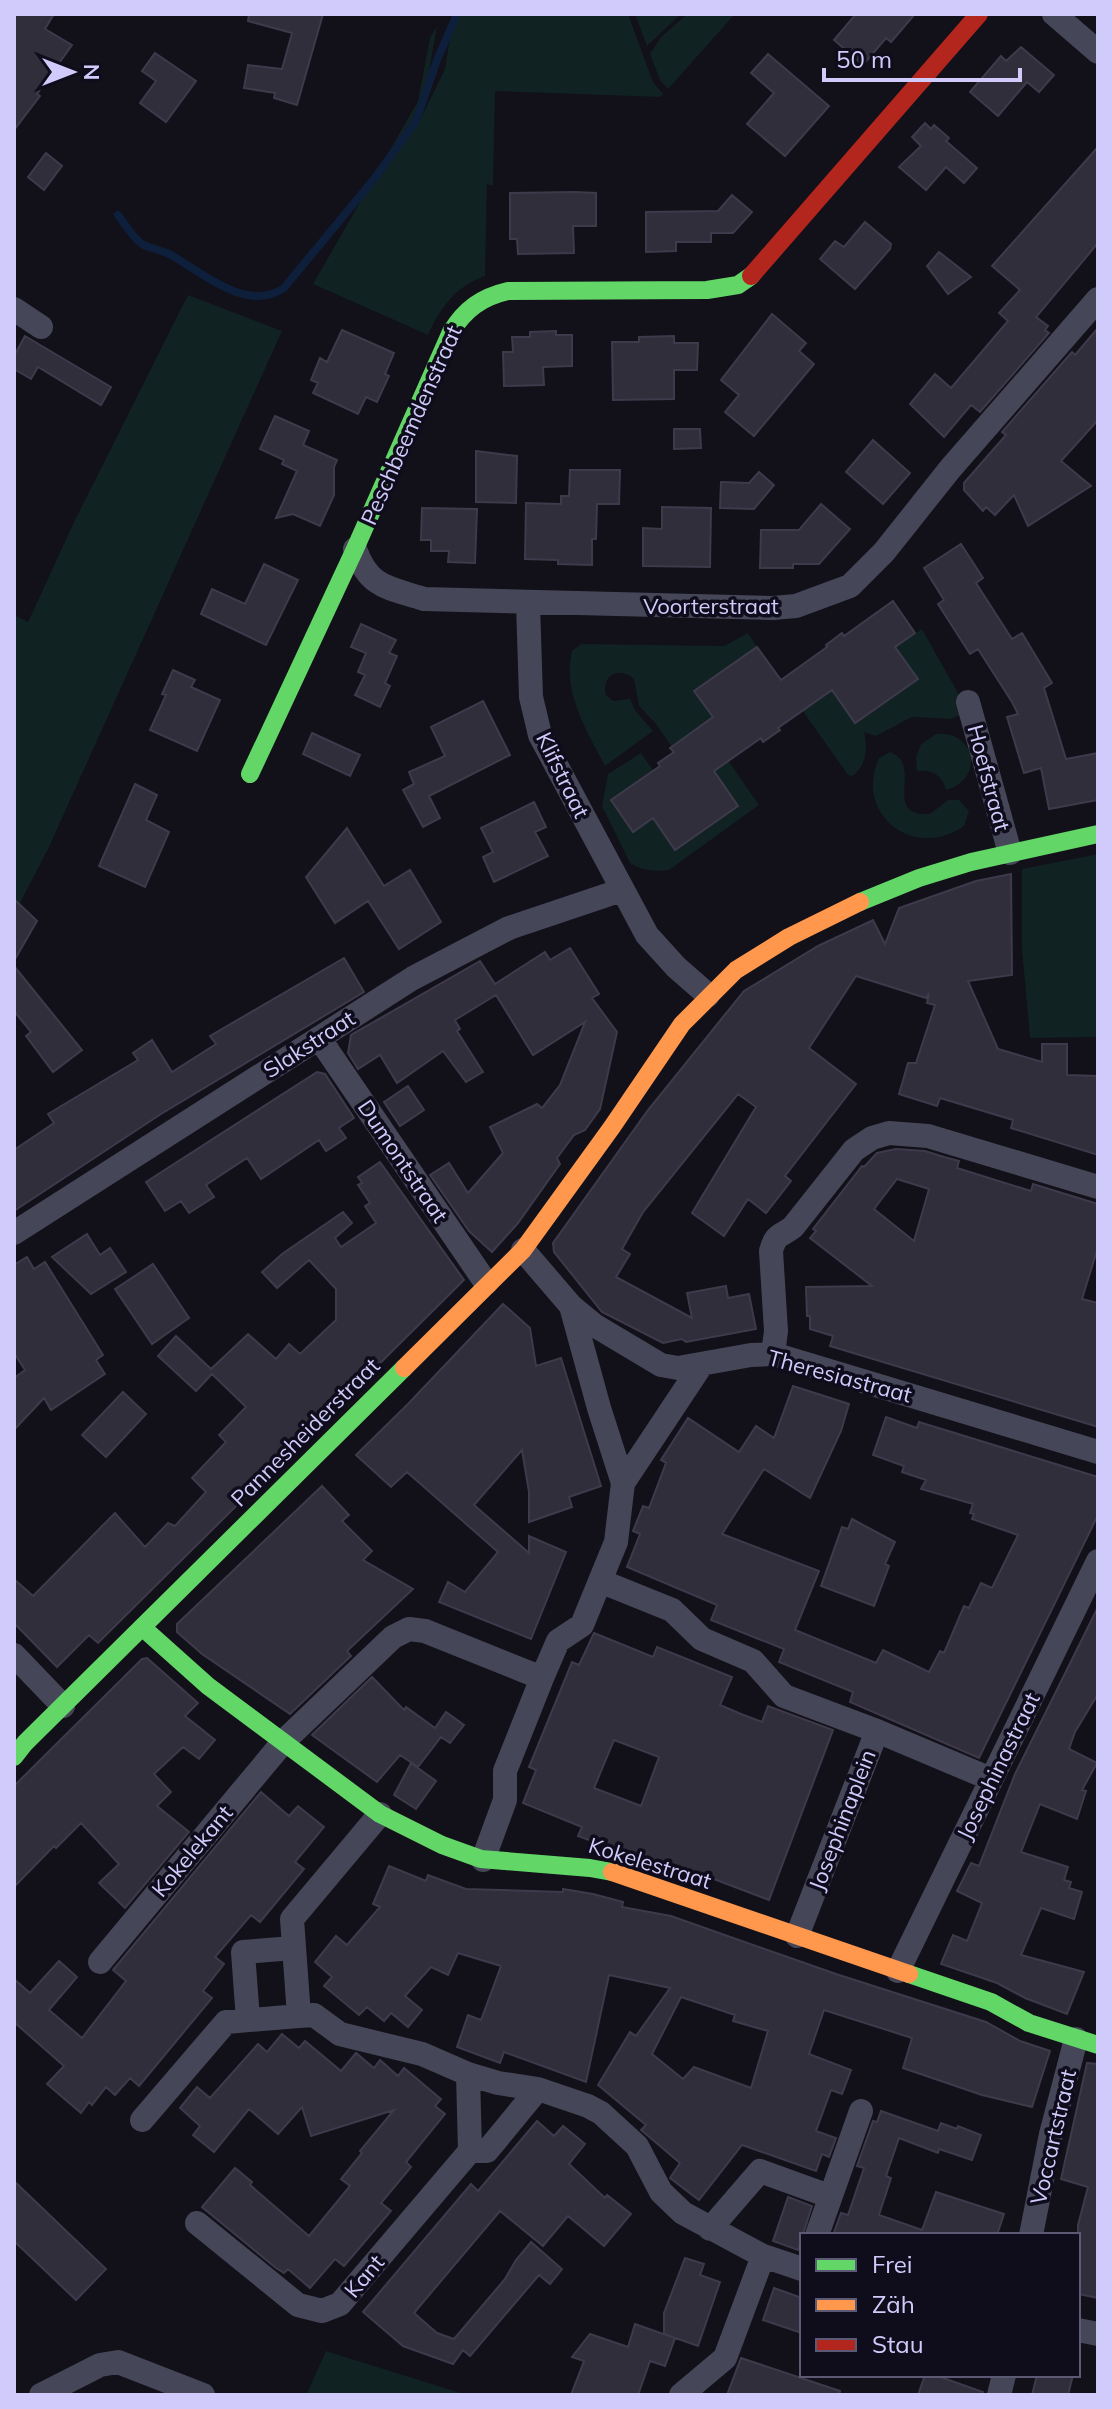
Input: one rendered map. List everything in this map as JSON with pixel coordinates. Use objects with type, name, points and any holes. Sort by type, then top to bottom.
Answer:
[{"type":"street","name":"Peschbeemdenstraat","points":[[250,774],[462,312],[476,301],[508,291],[707,290],[738,285],[752,275],[979,14]]},
{"type":"street","points":[[1054,14],[1098,52]]},
{"type":"street","name":"Voorterstraat","points":[[355,549],[363,570],[379,584],[424,599],[773,608],[796,606],[824,598],[850,586],[884,552],[950,469],[1098,299]]},
{"type":"street","points":[[14,309],[41,327]]},
{"type":"street","name":"Klifstraat","points":[[528,604],[531,697],[540,735],[647,935],[676,967],[708,995]]},
{"type":"street","name":"Hoefstraat","points":[[968,702],[1010,853]]},
{"type":"street","name":"Pannesheiderstraat","points":[[14,1757],[486,1283],[523,1250],[682,1024],[736,970],[789,937],[849,906],[919,878],[1042,845],[1098,834]]},
{"type":"street","name":"Slakstraat","points":[[14,1233],[413,978],[509,928],[622,890]]},
{"type":"street","name":"Dumontstraat","points":[[319,1038],[486,1283]]},
{"type":"street","points":[[773,1354],[776,1331],[771,1251],[774,1242],[779,1233],[793,1227],[854,1150],[872,1138],[889,1133],[928,1136],[1098,1187]]},
{"type":"street","name":"Theresiastraat","points":[[523,1250],[571,1306],[594,1325],[661,1365],[671,1368],[773,1354],[1098,1452]]},
{"type":"street","points":[[483,1860],[505,1800],[505,1771],[542,1678],[558,1641],[582,1625],[616,1542],[623,1483],[571,1306]]},
{"type":"street","points":[[623,1483],[702,1364]]},
{"type":"street","name":"Josephinastraat","points":[[898,1971],[1098,1561]]},
{"type":"street","points":[[600,1581],[672,1610],[702,1639],[753,1661],[784,1696],[877,1731]]},
{"type":"street","name":"Kokelestraat","points":[[142,1627],[208,1686],[380,1814],[457,1853],[483,1860],[562,1864],[605,1870],[991,2002],[1029,2023],[1087,2042]]},
{"type":"street","name":"Kokelekant","points":[[100,1962],[284,1741],[393,1637],[409,1629],[425,1631],[542,1678]]},
{"type":"street","points":[[14,1655],[63,1706]]},
{"type":"street","name":"Josephinaplein","points":[[797,1936],[877,1731],[991,1779]]},
{"type":"street","points":[[299,2016],[292,1919],[380,1814]]},
{"type":"street","points":[[248,2020],[243,1952],[293,1948]]},
{"type":"street","points":[[142,2120],[226,2022],[314,2015],[340,2034],[422,2054],[468,2074],[498,2083],[538,2089],[588,2106],[601,2113],[637,2146],[661,2192],[683,2213],[763,2256],[800,2268]]},
{"type":"street","name":"Voccartstraat","points":[[1031,2233],[1051,2134],[1087,2042]]},
{"type":"street","points":[[468,2074],[470,2151]]},
{"type":"street","name":"Kant","points":[[197,2223],[298,2305],[322,2311],[340,2304],[470,2151],[487,2151],[538,2089]]},
{"type":"street","points":[[818,2233],[861,2111]]},
{"type":"street","points":[[710,2229],[760,2171],[829,2196]]},
{"type":"street","points":[[681,2395],[725,2358],[763,2256]]},
{"type":"street","points":[[41,2395],[100,2365],[118,2362],[203,2395]]},
{"type":"shaded area","points":[[461,14],[628,14],[653,82],[663,94],[660,97],[495,91],[493,186],[487,184],[485,276],[465,286],[450,299],[428,335],[313,284],[418,101],[430,38],[437,26],[428,77],[415,113],[415,123],[419,122],[445,69],[450,37]]},
{"type":"shaded area","points":[[635,14],[681,14],[647,46]]},
{"type":"shaded area","points":[[687,14],[735,14],[668,89],[660,80],[650,54],[661,37]]},
{"type":"shaded area","points":[[188,295],[282,331],[49,847],[14,915],[14,615],[28,622],[74,522]]},
{"type":"shaded area","points":[[922,629],[962,700],[960,715],[951,719],[912,717],[876,736],[864,732],[866,750],[863,762],[857,772],[848,775],[802,710],[832,690],[856,723],[918,679],[895,647]]},
{"type":"shaded area","points":[[748,633],[757,647],[694,691],[717,723],[704,724],[672,747],[639,706],[634,679],[623,673],[612,675],[606,682],[606,695],[613,701],[630,699],[653,731],[605,766],[573,697],[570,682],[572,651],[581,644],[724,646]]},
{"type":"shaded area","points":[[936,734],[950,735],[960,740],[971,756],[967,776],[946,790],[936,774],[917,771],[916,757],[921,744]]},
{"type":"shaded area","points":[[890,752],[900,758],[904,767],[908,807],[915,812],[930,814],[948,800],[959,800],[969,811],[964,826],[945,835],[926,838],[909,835],[893,826],[874,798],[873,779],[879,758]]},
{"type":"shaded area","points":[[641,753],[653,770],[611,800],[633,831],[653,818],[676,850],[738,806],[715,772],[698,784],[725,756],[759,805],[669,870],[649,870],[634,865],[630,863],[602,806],[608,774]]},
{"type":"shaded area","points":[[1098,854],[1098,1037],[1030,1038],[1022,949],[1022,869]]},
{"type":"shaded area","points":[[326,2351],[467,2395],[306,2395]]},
{"type":"building","points":[[14,14],[54,14],[45,29],[72,45],[14,130]]},
{"type":"building","points":[[249,14],[323,14],[297,105],[274,98],[275,93],[244,88],[248,65],[282,69],[292,33],[248,21]]},
{"type":"building","points":[[856,14],[915,14],[891,42],[886,38],[863,65],[834,40]]},
{"type":"building","points":[[1021,47],[1054,75],[1039,92],[1027,82],[998,116],[970,92],[1001,56],[1006,61]]},
{"type":"building","points":[[155,53],[196,81],[166,122],[140,103],[156,81],[142,71]]},
{"type":"building","points":[[768,54],[829,106],[785,156],[747,124],[774,93],[751,73]]},
{"type":"building","points":[[925,123],[931,129],[934,125],[949,138],[946,141],[977,168],[964,183],[946,167],[926,190],[899,167],[921,146],[912,137]]},
{"type":"building","points":[[1098,147],[1098,243],[1036,317],[1048,326],[1045,330],[1049,333],[980,412],[971,405],[944,437],[910,404],[935,374],[951,388],[1008,321],[999,313],[1020,290],[992,266]]},
{"type":"building","points":[[46,153],[62,166],[44,190],[28,177]]},
{"type":"building","points":[[510,193],[596,193],[596,226],[573,226],[574,253],[518,254],[517,239],[510,239]]},
{"type":"building","points":[[732,195],[752,212],[733,233],[711,233],[711,242],[676,242],[676,251],[646,252],[646,212],[718,211]]},
{"type":"building","points":[[865,222],[891,244],[855,289],[820,259],[835,241],[844,247]]},
{"type":"building","points":[[939,252],[971,277],[948,294],[927,266]]},
{"type":"building","points":[[772,314],[806,343],[799,351],[814,364],[754,436],[725,412],[739,395],[721,380]]},
{"type":"building","points":[[1098,328],[1098,420],[1061,461],[1091,486],[1028,526],[1014,495],[995,515],[986,507],[983,511],[964,490],[964,483],[1006,435],[1002,432],[1072,352],[1075,355]]},
{"type":"building","points":[[342,330],[394,353],[385,374],[389,376],[377,402],[366,397],[358,414],[313,393],[318,383],[311,380],[320,358],[327,362]]},
{"type":"building","points":[[556,331],[556,335],[572,335],[572,366],[543,367],[544,385],[504,386],[503,352],[513,352],[512,337],[530,337],[530,332]]},
{"type":"building","points":[[25,336],[111,387],[101,405],[38,367],[31,379],[14,369],[14,356]]},
{"type":"building","points":[[674,336],[674,343],[698,343],[697,370],[674,370],[674,399],[613,400],[612,342],[639,342],[639,337]]},
{"type":"building","points":[[275,416],[309,431],[303,445],[337,460],[334,495],[320,526],[293,514],[276,518],[297,471],[282,464],[284,460],[260,449]]},
{"type":"building","points":[[674,429],[700,429],[701,448],[674,449]]},
{"type":"building","points":[[873,440],[910,473],[883,504],[846,472]]},
{"type":"building","points":[[476,451],[517,456],[516,503],[476,502]]},
{"type":"building","points":[[570,470],[620,470],[619,504],[597,504],[592,565],[525,559],[526,503],[561,504],[561,496],[569,496]]},
{"type":"building","points":[[759,472],[774,485],[754,509],[720,508],[721,482],[749,483]]},
{"type":"building","points":[[821,504],[850,529],[819,564],[760,568],[761,530],[799,530]]},
{"type":"building","points":[[662,507],[711,508],[710,567],[643,566],[643,528],[662,529]]},
{"type":"building","points":[[422,508],[477,509],[475,563],[448,562],[449,551],[431,551],[431,540],[421,540]]},
{"type":"building","points":[[961,544],[983,578],[976,583],[1012,639],[1022,633],[1052,683],[1044,688],[1066,759],[1098,753],[1098,800],[1049,809],[1041,768],[1024,773],[1007,717],[1018,714],[978,649],[970,654],[938,604],[944,600],[924,568]]},
{"type":"building","points":[[264,564],[298,580],[266,645],[201,614],[212,589],[245,604]]},
{"type":"building","points":[[893,601],[915,633],[895,647],[918,679],[855,723],[832,690],[763,742],[761,738],[714,771],[738,806],[675,850],[653,818],[633,832],[611,800],[660,766],[658,763],[674,752],[670,748],[713,717],[694,691],[757,647],[781,680],[842,633],[844,636]]},
{"type":"building","points":[[361,624],[396,640],[389,653],[397,656],[385,683],[390,686],[380,707],[355,695],[365,675],[358,672],[366,653],[351,647]]},
{"type":"building","points":[[173,670],[195,680],[191,687],[220,700],[197,751],[150,730],[166,695],[162,694]]},
{"type":"building","points":[[483,701],[510,755],[429,796],[440,818],[423,827],[403,790],[414,784],[409,772],[445,756],[431,727]]},
{"type":"building","points":[[312,733],[360,755],[350,776],[303,754]]},
{"type":"building","points":[[135,784],[157,795],[146,820],[169,832],[145,887],[99,866]]},
{"type":"building","points":[[534,802],[546,827],[535,832],[548,856],[494,882],[483,857],[493,852],[481,828]]},
{"type":"building","points":[[347,828],[384,886],[410,870],[441,922],[399,949],[368,901],[335,923],[306,877]]},
{"type":"building","points":[[1011,874],[1012,975],[968,981],[998,1049],[1042,1062],[1042,1044],[1067,1044],[1067,1075],[1098,1076],[1098,1155],[1011,1128],[1013,1120],[940,1098],[937,1106],[899,1094],[908,1063],[916,1063],[935,1005],[927,1003],[929,993],[926,998],[856,976],[809,1048],[856,1084],[785,1176],[791,1181],[766,1213],[748,1199],[724,1236],[692,1213],[756,1107],[738,1094],[643,1212],[622,1249],[630,1254],[616,1277],[692,1318],[687,1293],[726,1286],[728,1298],[749,1294],[756,1329],[686,1342],[682,1339],[663,1343],[602,1312],[554,1252],[553,1243],[648,1110],[744,991],[818,946],[873,920],[885,944],[899,908],[976,881]]},
{"type":"building","points":[[14,899],[37,921],[14,961]]},
{"type":"building","points":[[570,948],[599,994],[592,998],[617,1032],[600,1109],[585,1130],[574,1135],[557,1158],[560,1164],[518,1223],[492,1252],[469,1231],[430,1175],[449,1163],[468,1193],[503,1153],[490,1127],[537,1104],[542,1108],[560,1085],[585,1022],[533,1055],[496,995],[455,1020],[460,1029],[457,1031],[483,1072],[466,1082],[443,1051],[397,1083],[380,1055],[358,1069],[348,1053],[351,1035],[480,961],[495,984],[545,952],[550,960]]},
{"type":"building","points":[[344,958],[364,992],[161,1114],[14,1211],[14,1150],[54,1123],[48,1114],[138,1060],[133,1053],[152,1040],[172,1072],[216,1044],[210,1036]]},
{"type":"building","points":[[14,966],[82,1050],[53,1072],[26,1036],[31,1032],[14,1011]]},
{"type":"building","points":[[317,1072],[325,1074],[354,1118],[339,1128],[346,1138],[326,1151],[319,1140],[261,1179],[247,1158],[206,1185],[214,1197],[189,1213],[181,1201],[165,1211],[146,1182]]},
{"type":"building","points":[[408,1086],[424,1110],[400,1126],[384,1102]]},
{"type":"building","points":[[896,1149],[925,1151],[959,1161],[957,1168],[1031,1191],[1033,1184],[1098,1204],[1098,1247],[1082,1299],[1098,1303],[1098,1427],[830,1346],[833,1336],[810,1329],[806,1287],[872,1286],[810,1238],[816,1231],[813,1229],[862,1166],[877,1153]],"holes":[[[897,1179],[929,1189],[914,1241],[874,1209]]]},
{"type":"building","points":[[380,1162],[464,1280],[98,1643],[89,1635],[57,1667],[14,1623],[14,1579],[33,1596],[115,1513],[145,1547],[168,1523],[175,1526],[206,1492],[192,1478],[226,1442],[219,1435],[246,1407],[212,1374],[196,1391],[158,1356],[176,1336],[211,1369],[248,1334],[276,1359],[289,1344],[300,1354],[336,1320],[336,1289],[309,1260],[277,1288],[262,1272],[282,1254],[343,1212],[352,1223],[335,1238],[341,1247],[376,1223],[365,1206],[370,1203],[358,1185],[362,1183],[358,1177]]},
{"type":"building","points":[[87,1234],[100,1255],[110,1248],[126,1272],[91,1294],[52,1257]]},
{"type":"building","points":[[27,1257],[34,1269],[45,1262],[103,1355],[96,1360],[105,1374],[51,1410],[44,1398],[14,1430],[14,1378],[25,1370],[14,1353],[14,1265]]},
{"type":"building","points":[[153,1264],[189,1318],[152,1344],[115,1289]]},
{"type":"building","points":[[503,1304],[530,1328],[536,1366],[561,1358],[601,1486],[569,1497],[572,1507],[529,1522],[529,1492],[522,1450],[474,1505],[529,1553],[529,1536],[566,1552],[531,1639],[439,1602],[448,1582],[465,1592],[498,1552],[407,1472],[391,1487],[356,1455]]},
{"type":"building","points":[[793,1386],[849,1404],[841,1431],[810,1498],[764,1469],[722,1534],[819,1571],[795,1630],[876,1663],[883,1650],[929,1672],[940,1651],[944,1653],[964,1606],[969,1608],[981,1583],[992,1588],[1018,1535],[972,1519],[973,1504],[921,1489],[926,1480],[902,1472],[904,1466],[873,1455],[886,1417],[917,1428],[919,1422],[1098,1477],[1098,1515],[979,1758],[850,1702],[853,1692],[779,1662],[784,1649],[711,1620],[717,1605],[627,1567],[640,1534],[633,1531],[643,1506],[649,1508],[666,1463],[661,1460],[688,1418],[739,1452],[756,1426],[774,1438]]},
{"type":"building","points":[[123,1392],[146,1414],[106,1457],[82,1435]]},
{"type":"building","points":[[322,1486],[349,1515],[342,1521],[372,1551],[363,1560],[413,1589],[347,1651],[351,1656],[290,1714],[202,1654],[177,1632],[177,1624]]},
{"type":"building","points":[[852,1519],[895,1542],[885,1564],[889,1566],[874,1606],[821,1586],[842,1527],[848,1529]]},
{"type":"building","points":[[1098,1607],[1098,1694],[1075,1732],[1069,1749],[1097,1763],[1082,1790],[1086,1791],[1077,1819],[1040,1804],[1021,1852],[1068,1867],[1064,1880],[1071,1882],[1069,1888],[1082,1892],[1074,1919],[1041,1908],[1021,1955],[1084,1972],[1067,2014],[997,1983],[941,1964],[953,1935],[967,1941],[982,1903],[957,1891],[971,1863],[979,1866],[1015,1774]]},
{"type":"building","points":[[594,1633],[653,1657],[657,1647],[732,1677],[720,1705],[762,1722],[768,1706],[833,1730],[769,1900],[693,1871],[690,1878],[578,1836],[582,1827],[523,1803],[536,1770],[529,1767],[572,1662],[579,1665]],"holes":[[[614,1740],[659,1757],[641,1806],[594,1788]]]},
{"type":"building","points":[[147,1658],[198,1703],[185,1716],[215,1740],[199,1759],[183,1747],[154,1774],[171,1792],[157,1806],[189,1832],[125,1908],[99,1883],[119,1864],[81,1823],[14,1887],[14,1786],[142,1659]]},
{"type":"building","points":[[372,1677],[404,1710],[406,1707],[435,1728],[446,1712],[464,1725],[450,1743],[441,1737],[418,1767],[400,1755],[377,1782],[312,1735]]},
{"type":"building","points":[[411,1763],[436,1781],[416,1809],[394,1795]]},
{"type":"building","points":[[261,1792],[289,1816],[298,1806],[324,1827],[295,1862],[304,1869],[260,1922],[251,1915],[215,1957],[224,1964],[203,1991],[212,1998],[139,2086],[130,2078],[115,2095],[106,2087],[81,2113],[47,2084],[64,2066],[14,2022],[14,1979],[30,1993],[59,1961],[77,1977],[49,2010],[82,2038],[126,1981],[113,1970]]},
{"type":"building","points":[[389,1866],[426,1881],[428,1875],[466,1889],[563,1892],[563,1889],[593,1894],[623,1902],[622,1907],[671,1916],[986,2022],[1020,2041],[1050,2051],[1032,2107],[982,2095],[903,2068],[912,2038],[824,2010],[809,2054],[851,2070],[842,2094],[831,2090],[816,2131],[836,2138],[829,2157],[822,2154],[816,2171],[742,2145],[699,2200],[670,2178],[680,2163],[641,2130],[646,2125],[598,2085],[630,2032],[636,2036],[670,1988],[609,1975],[586,2082],[504,2052],[500,2063],[457,2047],[468,2015],[481,2020],[501,1966],[458,1953],[448,1975],[431,1967],[405,1996],[422,2010],[408,2027],[391,2013],[384,2021],[367,2007],[359,2015],[324,1986],[332,1977],[315,1962],[336,1936],[347,1945],[380,1907],[373,1904]],"holes":[[[681,1997],[735,2015],[733,2021],[768,2031],[751,2088],[694,2067],[683,2079],[652,2054]]]},
{"type":"building","points":[[282,2034],[299,2048],[305,2041],[341,2071],[356,2053],[374,2068],[380,2060],[398,2076],[404,2068],[441,2099],[435,2106],[445,2114],[406,2162],[411,2167],[381,2203],[391,2211],[344,2266],[335,2259],[310,2288],[288,2269],[284,2273],[276,2268],[202,2207],[235,2168],[309,2236],[350,2186],[341,2179],[394,2110],[311,2136],[302,2107],[278,2134],[249,2109],[214,2152],[193,2135],[200,2126],[180,2108],[197,2087],[210,2098],[258,2044],[267,2052]]},
{"type":"building","points":[[1087,2063],[1098,2064],[1098,2298],[1080,2294],[1078,2225],[1088,2187],[1061,2179]]},
{"type":"building","points":[[881,2111],[938,2131],[941,2123],[981,2135],[972,2160],[939,2149],[938,2153],[899,2138],[886,2176],[891,2178],[879,2215],[922,2230],[936,2192],[1004,2214],[998,2233],[834,2233],[841,2213],[848,2215],[864,2168],[857,2166],[873,2121],[877,2122]]},
{"type":"building","points":[[537,2121],[554,2136],[563,2126],[585,2144],[569,2164],[605,2198],[607,2195],[631,2214],[604,2246],[568,2216],[543,2246],[500,2211],[414,2313],[437,2333],[454,2339],[505,2279],[531,2242],[562,2269],[550,2284],[539,2275],[470,2356],[463,2350],[453,2364],[403,2346],[363,2312],[471,2184],[478,2191]]},
{"type":"building","points":[[14,2181],[106,2269],[76,2300],[14,2241]]},
{"type":"building","points":[[788,2197],[812,2206],[803,2233],[800,2233],[798,2250],[773,2241]]},
{"type":"building","points":[[685,2258],[704,2264],[700,2275],[720,2282],[698,2346],[664,2334],[664,2313]]},
{"type":"building","points":[[774,2288],[800,2297],[800,2332],[763,2320]]},
{"type":"building","points":[[635,2324],[675,2338],[665,2366],[650,2361],[638,2395],[571,2395],[584,2361],[572,2357],[590,2334],[628,2347]]},
{"type":"building","points":[[741,2358],[840,2391],[839,2395],[727,2395]]},
{"type":"building","points":[[924,2377],[941,2377],[983,2392],[982,2395],[918,2395]]},
{"type":"building","points":[[1036,2377],[1072,2377],[1068,2395],[1032,2395]]},
{"type":"waterway","points":[[118,215],[142,244],[171,255],[226,288],[255,296],[284,288],[374,179],[416,121],[457,14]]},
{"type":"traffic: fast","points":[[250,774],[355,549],[451,332],[468,311],[482,301],[508,291],[707,290],[738,285],[751,276]]},
{"type":"traffic: fast","points":[[860,902],[919,878],[971,862],[1098,834]]},
{"type":"traffic: fast","points":[[14,1757],[404,1368]]},
{"type":"traffic: fast","points":[[142,1627],[208,1686],[380,1814],[442,1845],[481,1859],[612,1872]]},
{"type":"traffic: fast","points":[[909,1974],[991,2002],[1029,2023],[1098,2045]]},
{"type":"traffic: slow","points":[[404,1368],[523,1250],[682,1024],[736,970],[789,937],[860,902]]},
{"type":"traffic: slow","points":[[612,1872],[909,1974]]},
{"type":"traffic: jam","points":[[751,276],[979,14]]}]
